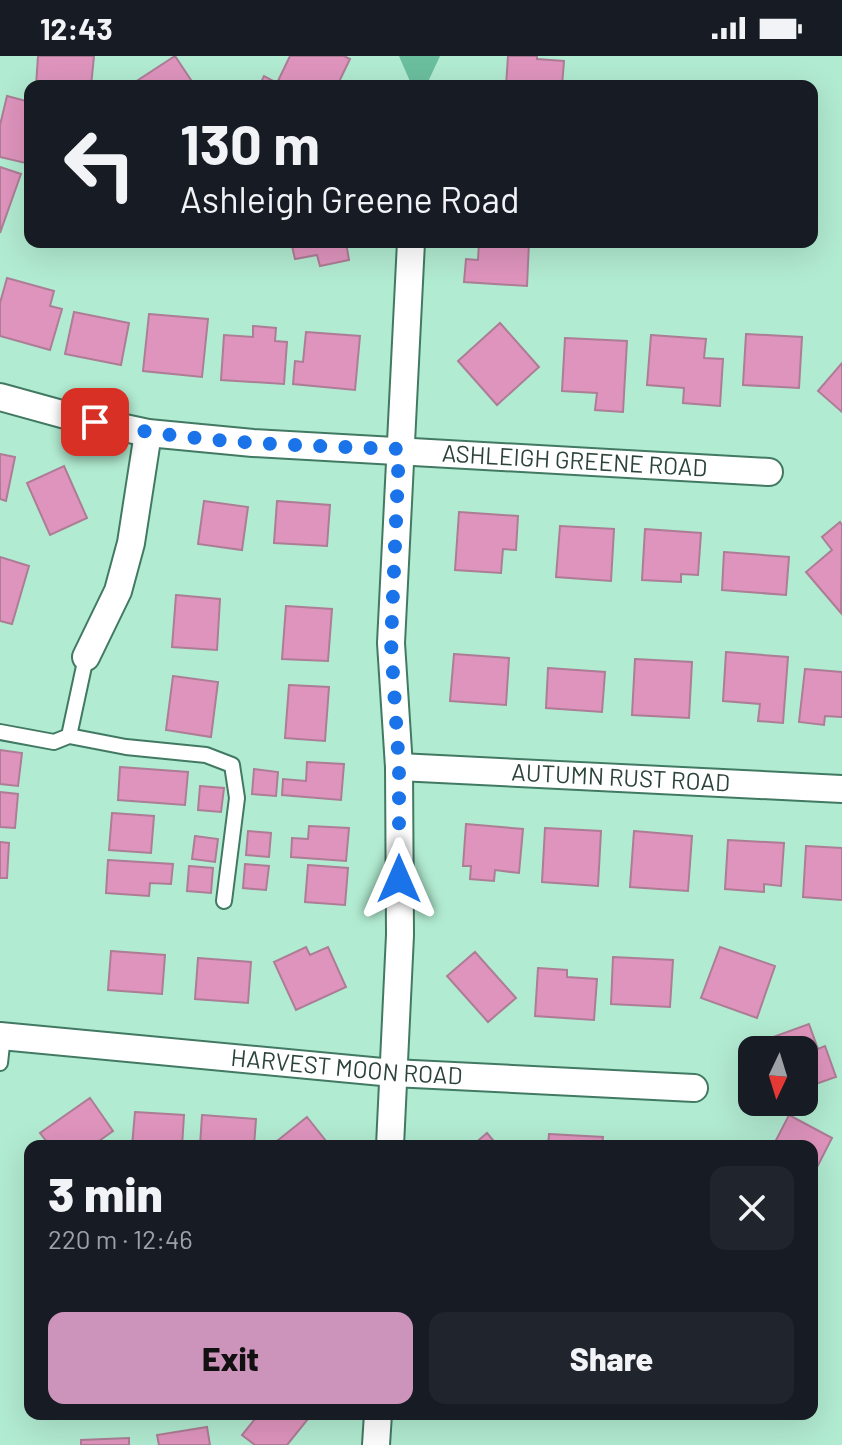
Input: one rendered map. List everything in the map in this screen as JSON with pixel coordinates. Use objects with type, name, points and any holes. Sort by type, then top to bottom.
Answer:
[{"type":"street","points":[[390,1140],[400,935],[399,767],[391,643],[411,248]]},
{"type":"street","name":"ASHLEIGH GREENE ROAD","points":[[0,397],[148,433],[253,443],[769,472]]},
{"type":"street","points":[[86,657],[118,591],[128,555],[148,433]]},
{"type":"street","name":"AUTUMN RUST ROAD","points":[[399,767],[842,789]]},
{"type":"street","name":"HARVEST MOON ROAD","points":[[2,1036],[393,1073],[694,1088]]},
{"type":"street","points":[[376,1445],[378,1420]]},
{"type":"lane","points":[[69,736],[86,657]]},
{"type":"lane","points":[[0,732],[54,742],[69,736],[126,747],[206,755],[232,765],[237,798],[224,901]]},
{"type":"lane","points":[[0,1063],[2,1036]]},
{"type":"green space","points":[[399,56],[440,56],[429,80],[409,80]]},
{"type":"building","points":[[38,56],[94,56],[92,80],[36,80]]},
{"type":"building","points":[[175,56],[191,80],[138,80]]},
{"type":"building","points":[[290,56],[344,56],[350,59],[340,80],[278,80]]},
{"type":"building","points":[[508,56],[537,56],[537,59],[564,61],[562,80],[506,80]]},
{"type":"building","points":[[7,96],[24,100],[24,163],[0,157],[0,125]]},
{"type":"building","points":[[0,167],[21,174],[0,233]]},
{"type":"building","points":[[292,248],[347,248],[349,260],[320,266],[317,255],[295,259]]},
{"type":"building","points":[[479,248],[529,248],[527,286],[464,282],[466,259],[478,260]]},
{"type":"building","points":[[7,278],[54,291],[50,306],[62,309],[50,350],[0,336],[0,303]]},
{"type":"building","points":[[74,312],[129,323],[121,365],[65,354]]},
{"type":"building","points":[[149,314],[208,319],[202,377],[143,371]]},
{"type":"building","points":[[500,323],[539,367],[497,405],[458,361]]},
{"type":"building","points":[[253,326],[276,328],[275,341],[287,342],[284,384],[221,380],[224,335],[253,337]]},
{"type":"building","points":[[306,332],[360,336],[355,390],[293,384],[295,361],[303,362]]},
{"type":"building","points":[[746,334],[802,337],[799,388],[743,385]]},
{"type":"building","points":[[651,335],[706,339],[704,358],[723,359],[720,406],[683,403],[684,388],[647,385]]},
{"type":"building","points":[[565,338],[627,341],[623,412],[595,410],[597,393],[562,391]]},
{"type":"building","points":[[842,363],[842,412],[818,391]]},
{"type":"building","points":[[0,454],[15,457],[6,501],[0,499]]},
{"type":"building","points":[[64,466],[87,518],[50,535],[27,483]]},
{"type":"building","points":[[204,501],[248,507],[242,550],[198,544]]},
{"type":"building","points":[[277,501],[330,505],[327,546],[274,543]]},
{"type":"building","points":[[459,512],[518,516],[516,550],[503,549],[501,573],[455,570]]},
{"type":"building","points":[[840,522],[841,613],[806,572],[832,550],[822,537]]},
{"type":"building","points":[[560,526],[614,529],[611,581],[556,577]]},
{"type":"building","points":[[645,529],[701,533],[698,575],[681,574],[681,582],[642,580]]},
{"type":"building","points":[[724,552],[789,557],[786,595],[722,590]]},
{"type":"building","points":[[0,557],[29,566],[12,624],[0,621]]},
{"type":"building","points":[[176,595],[220,599],[217,650],[172,647]]},
{"type":"building","points":[[286,606],[332,609],[328,661],[282,659]]},
{"type":"building","points":[[726,652],[788,657],[783,723],[758,721],[760,704],[723,701]]},
{"type":"building","points":[[454,654],[509,658],[506,705],[450,701]]},
{"type":"building","points":[[635,659],[692,662],[689,718],[632,715]]},
{"type":"building","points":[[548,668],[605,672],[602,712],[546,708]]},
{"type":"building","points":[[805,669],[842,672],[842,717],[825,716],[824,725],[799,722]]},
{"type":"building","points":[[173,676],[218,682],[211,737],[166,730]]},
{"type":"building","points":[[289,685],[329,687],[325,741],[285,738]]},
{"type":"building","points":[[0,750],[22,753],[18,786],[0,784]]},
{"type":"building","points":[[307,762],[344,764],[341,800],[282,795],[283,779],[306,781]]},
{"type":"building","points":[[120,767],[188,772],[185,805],[118,800]]},
{"type":"building","points":[[254,769],[278,772],[276,796],[252,794]]},
{"type":"building","points":[[200,786],[224,788],[221,812],[198,810]]},
{"type":"building","points":[[0,792],[18,794],[15,828],[0,827]]},
{"type":"building","points":[[112,813],[154,816],[151,853],[109,850]]},
{"type":"building","points":[[466,824],[523,829],[519,873],[495,870],[494,881],[470,879],[471,866],[463,866]]},
{"type":"building","points":[[309,826],[349,828],[346,861],[291,857],[292,838],[308,839]]},
{"type":"building","points":[[545,828],[601,831],[598,886],[542,882]]},
{"type":"building","points":[[248,831],[271,833],[269,857],[246,855]]},
{"type":"building","points":[[634,831],[692,836],[688,891],[630,887]]},
{"type":"building","points":[[195,836],[218,839],[215,862],[192,859]]},
{"type":"building","points":[[728,840],[784,843],[781,886],[764,884],[764,892],[725,889]]},
{"type":"building","points":[[0,842],[9,843],[7,878],[0,878]]},
{"type":"building","points":[[806,846],[842,848],[842,900],[803,897]]},
{"type":"building","points":[[108,860],[173,864],[171,884],[150,883],[149,896],[106,893]]},
{"type":"building","points":[[245,864],[269,866],[266,890],[243,888]]},
{"type":"building","points":[[308,865],[348,868],[345,905],[305,902]]},
{"type":"building","points":[[189,866],[213,868],[211,893],[187,891]]},
{"type":"building","points":[[306,947],[310,955],[328,947],[346,987],[296,1010],[274,962]]},
{"type":"building","points":[[720,947],[775,966],[757,1018],[701,998]]},
{"type":"building","points":[[111,951],[165,955],[162,994],[108,990]]},
{"type":"building","points":[[475,952],[516,998],[488,1022],[447,976]]},
{"type":"building","points":[[613,957],[673,960],[670,1007],[611,1004]]},
{"type":"building","points":[[198,958],[251,962],[248,1003],[195,999]]},
{"type":"building","points":[[538,968],[567,970],[567,977],[597,979],[594,1020],[535,1016]]},
{"type":"building","points":[[809,1024],[813,1036],[776,1036]]},
{"type":"building","points":[[825,1046],[836,1077],[818,1083],[818,1049]]},
{"type":"building","points":[[90,1098],[113,1131],[100,1140],[45,1140],[40,1133]]},
{"type":"building","points":[[135,1112],[184,1115],[182,1140],[133,1140]]},
{"type":"building","points":[[202,1115],[256,1119],[254,1140],[200,1140]]},
{"type":"building","points":[[788,1116],[832,1138],[818,1165],[818,1140],[776,1140]]},
{"type":"building","points":[[307,1117],[325,1140],[278,1140]]},
{"type":"building","points":[[487,1133],[493,1140],[479,1140]]},
{"type":"building","points":[[549,1134],[603,1137],[603,1140],[548,1140]]},
{"type":"building","points":[[254,1420],[307,1420],[287,1445],[255,1445],[242,1435]]},
{"type":"building","points":[[207,1427],[210,1445],[159,1445],[157,1435]]},
{"type":"building","points":[[129,1438],[129,1445],[81,1445],[81,1440]]},
{"type":"route","points":[[95,422],[148,433],[253,443],[399,449],[391,643],[399,767],[399,879]]}]
